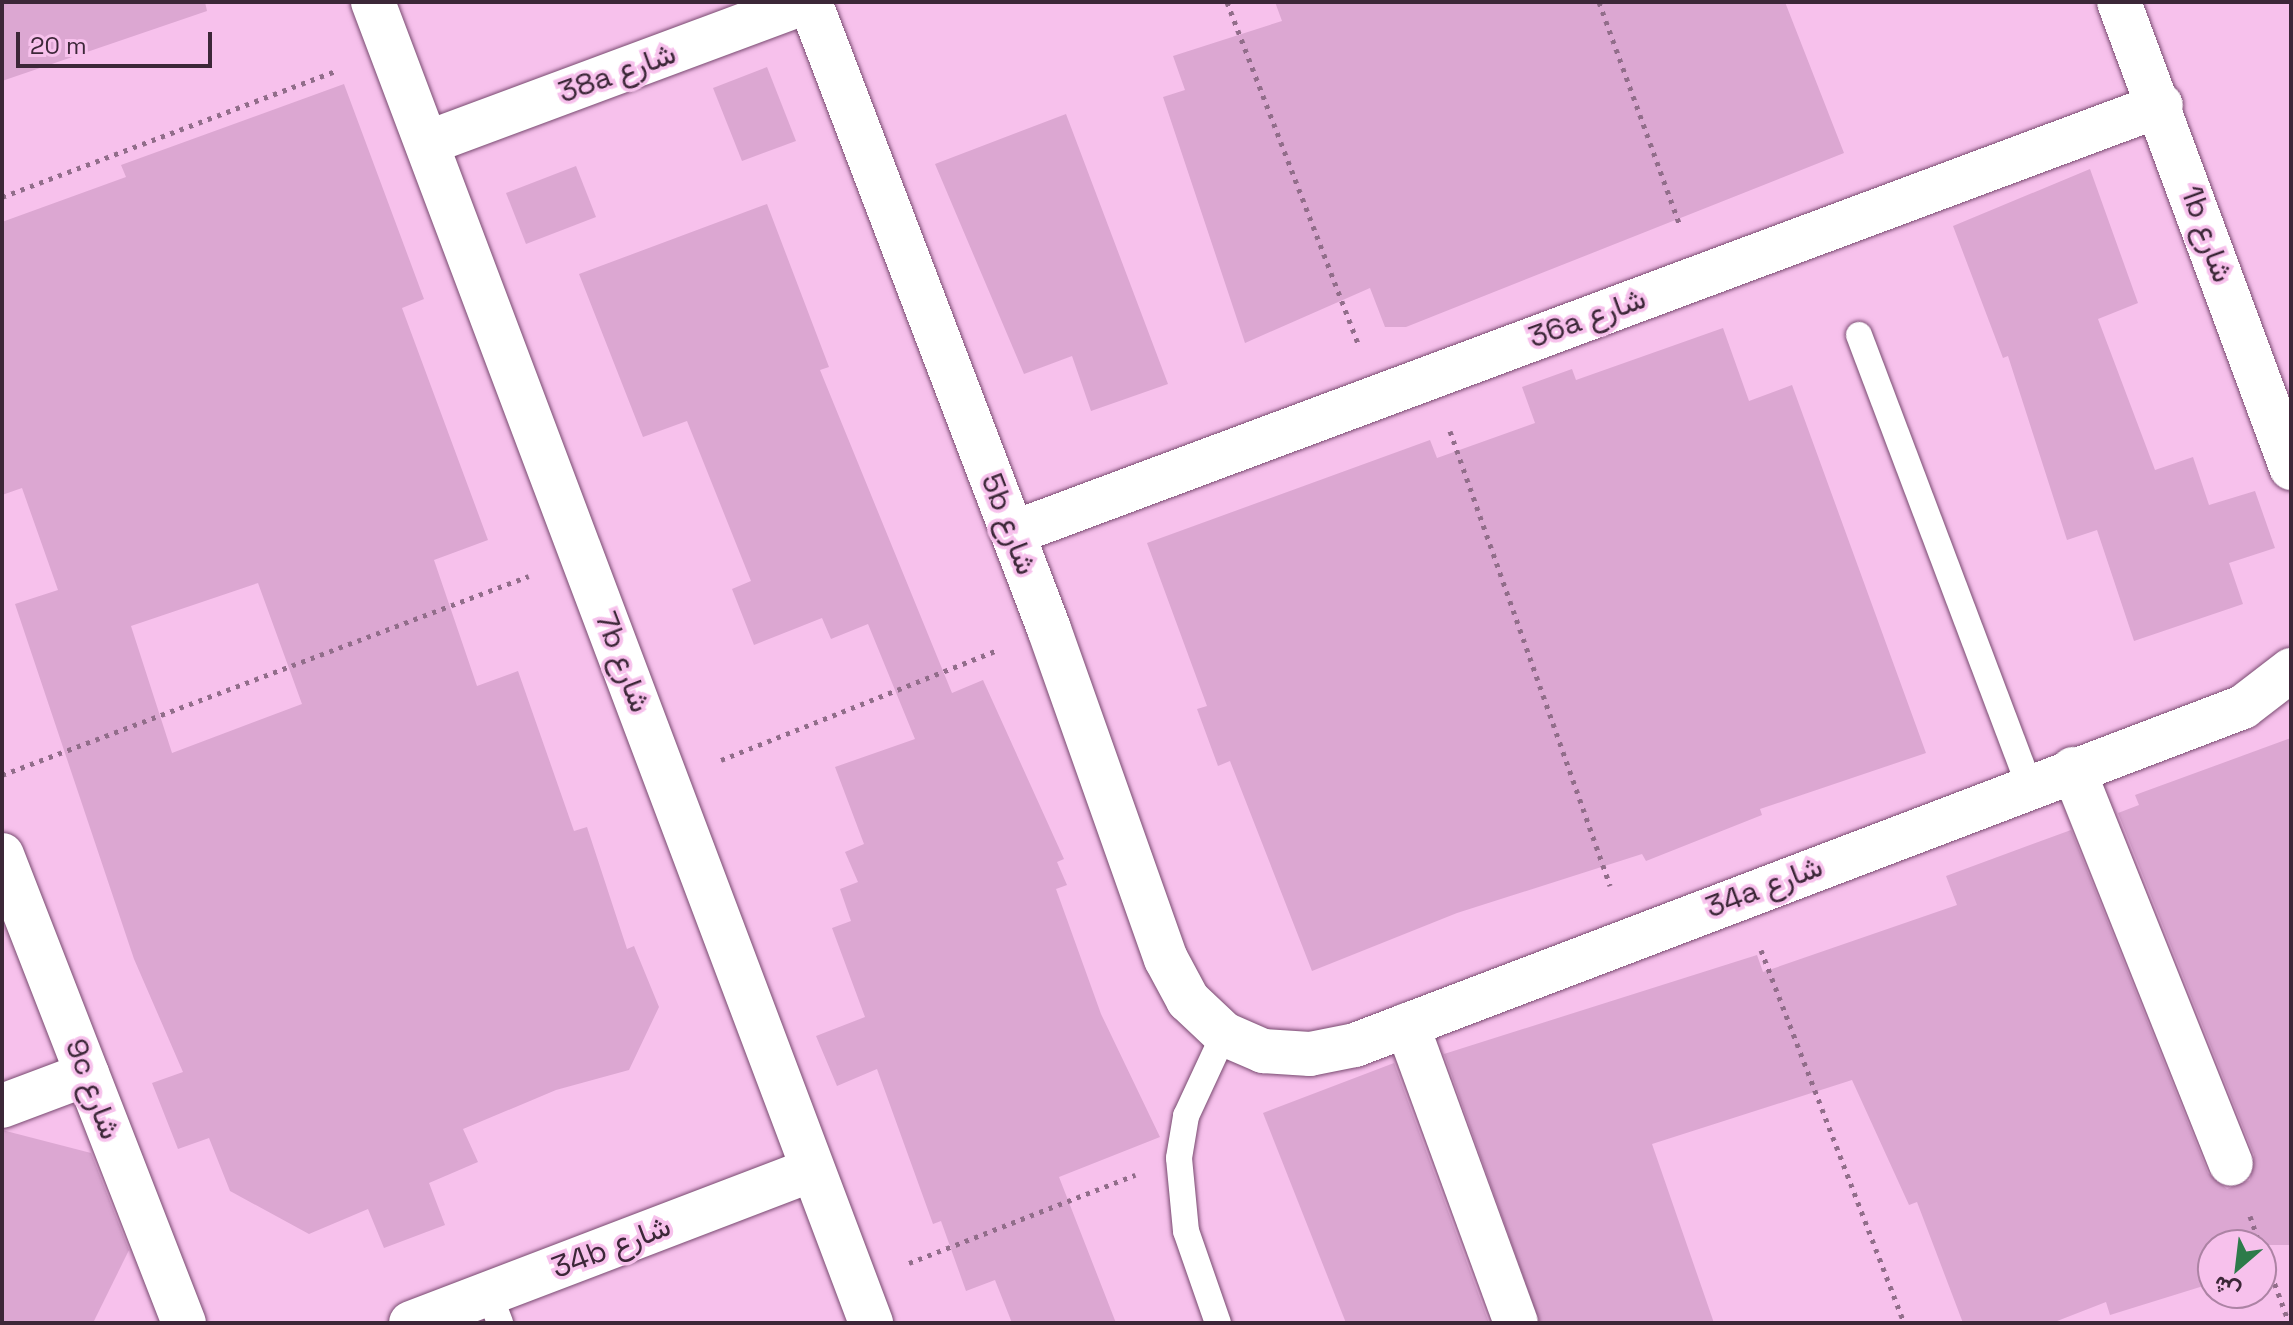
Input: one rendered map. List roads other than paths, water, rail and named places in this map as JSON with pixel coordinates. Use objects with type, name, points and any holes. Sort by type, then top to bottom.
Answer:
[{"type":"street","name":"7b شارع","points":[[373,2],[668,781],[811,1170],[864,1303]]},
{"type":"street","name":"38a شارع","points":[[427,143],[808,2]]},
{"type":"street","name":"5b شارع","points":[[808,2],[1049,629],[1166,959],[1188,1000],[1224,1034]]},
{"type":"street","name":"1b شارع","points":[[2119,2],[2161,105],[2291,468]]},
{"type":"street","name":"36a شارع","points":[[1013,533],[2161,105]]},
{"type":"street","name":"34a شارع","points":[[1224,1034],[1263,1051],[1310,1054],[1407,1025],[2029,785],[2243,707],[2291,670]]},
{"type":"street","points":[[2073,769],[2231,1164]]},
{"type":"street","name":"9c شارع","points":[[2,855],[184,1323]]},
{"type":"street","points":[[1407,1025],[1516,1323]]},
{"type":"street","points":[[2,1106],[87,1074]]},
{"type":"street","name":"34b شارع","points":[[411,1323],[494,1308],[811,1170]]},
{"type":"lane","points":[[1859,335],[2029,785]]},
{"type":"lane","points":[[1218,1323],[1186,1231],[1179,1158],[1186,1116],[1224,1034]]}]
